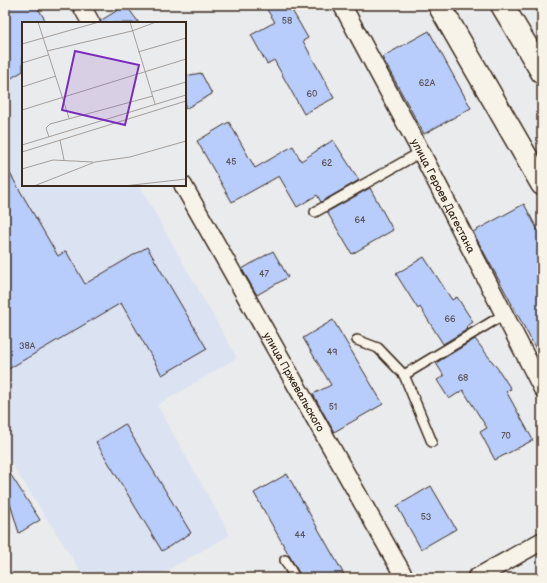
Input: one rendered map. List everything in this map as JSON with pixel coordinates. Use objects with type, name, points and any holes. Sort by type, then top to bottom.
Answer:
[{"type":"main road","points":[[439,5],[542,184]]},
{"type":"main road","points":[[502,5],[542,72]]},
{"type":"street","points":[[81,5],[90,22]]},
{"type":"street","name":"улица Героев Дагестана","points":[[342,5],[421,152],[503,315],[542,388]]},
{"type":"street","name":"улица Пржевальского","points":[[184,186],[405,578]]},
{"type":"street","points":[[476,578],[542,541]]},
{"type":"lane","points":[[315,212],[421,152]]},
{"type":"lane","points":[[404,375],[503,315]]},
{"type":"lane","points":[[357,340],[378,348],[404,375],[432,442]]},
{"type":"lane","points":[[285,560],[295,578]]},
{"type":"shaded area","points":[[5,5],[37,5],[46,22],[22,22],[22,186],[140,186],[237,358],[157,405],[230,535],[153,578],[85,578],[5,453]]},
{"type":"building","points":[[5,5],[36,5],[46,22],[22,22],[22,72],[5,82]]},
{"type":"building","points":[[126,5],[138,22],[100,22]]},
{"type":"building","points":[[264,5],[289,5],[308,38],[303,41],[334,98],[304,114],[274,60],[267,64],[251,35],[275,22]]},
{"type":"building","points":[[429,31],[471,108],[424,134],[382,57]]},
{"type":"building","points":[[201,73],[212,94],[186,108],[186,76]]},
{"type":"building","points":[[229,122],[255,168],[293,146],[301,161],[333,140],[359,180],[321,202],[317,195],[297,207],[279,176],[232,202],[197,141]]},
{"type":"building","points":[[5,165],[58,256],[66,251],[85,284],[147,247],[207,349],[162,375],[121,303],[5,371]]},
{"type":"building","points":[[370,188],[393,230],[352,254],[327,212]]},
{"type":"building","points":[[524,204],[542,238],[542,360],[473,232]]},
{"type":"building","points":[[273,251],[288,277],[257,295],[242,269]]},
{"type":"building","points":[[424,257],[452,300],[457,297],[473,322],[466,327],[468,329],[443,344],[420,307],[418,309],[396,274]]},
{"type":"building","points":[[333,320],[383,404],[334,432],[313,394],[331,385],[303,338]]},
{"type":"building","points":[[475,339],[511,389],[506,391],[533,440],[495,460],[480,432],[487,428],[463,390],[449,399],[437,380],[444,376],[436,363]]},
{"type":"building","points":[[125,424],[191,533],[162,551],[96,442]]},
{"type":"building","points":[[5,466],[40,520],[19,533],[5,487]]},
{"type":"building","points":[[287,474],[346,578],[302,578],[254,493]]},
{"type":"building","points":[[431,486],[456,529],[421,549],[397,506]]}]
